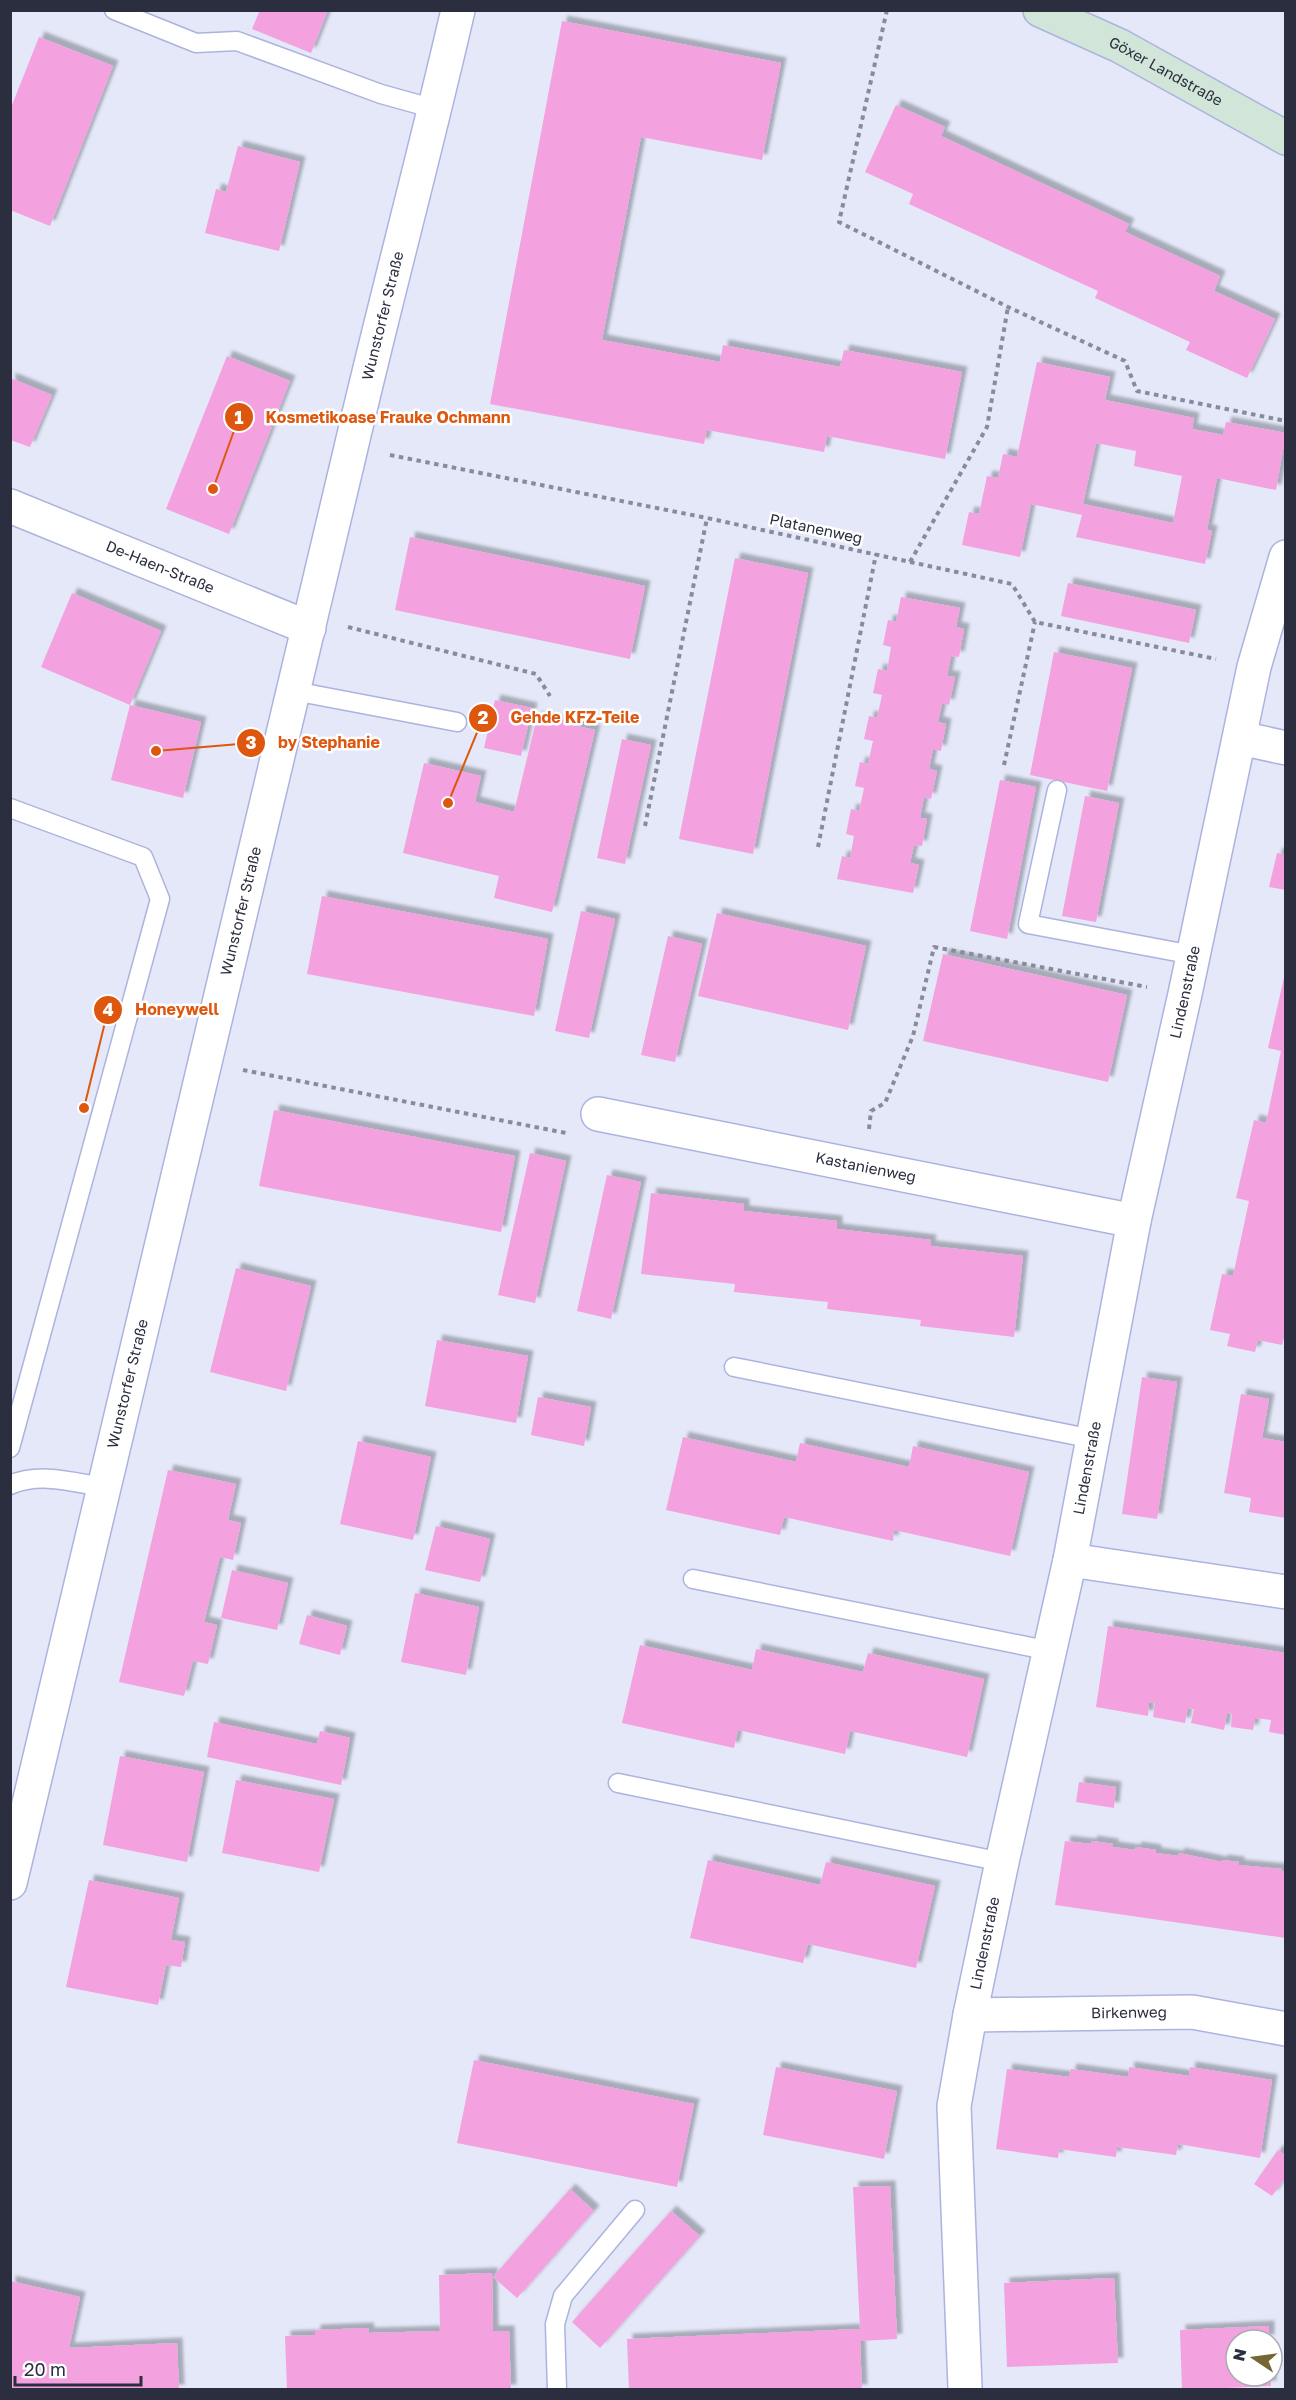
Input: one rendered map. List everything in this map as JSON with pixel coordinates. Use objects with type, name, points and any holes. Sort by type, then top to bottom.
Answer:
[{"type":"main road","name":"Göxer Landstraße","points":[[1040,10],[1120,46],[1286,138]]},
{"type":"street","name":"Wunstorfer Straße","points":[[10,1883],[102,1487],[458,10]]},
{"type":"street","name":"De-Haen-Straße","points":[[10,506],[311,623]]},
{"type":"street","name":"Lindenstraße","points":[[965,2387],[954,2106],[970,2015],[1002,1862],[1070,1560],[1134,1221],[1254,667],[1286,557]]},
{"type":"street","points":[[1240,738],[1286,748]]},
{"type":"street","name":"Kastanienweg","points":[[598,1114],[1134,1221]]},
{"type":"street","points":[[1070,1560],[1286,1592]]},
{"type":"street","name":"Birkenweg","points":[[970,2015],[1192,2012],[1286,2029]]},
{"type":"lane","points":[[114,10],[196,43],[237,41],[381,94],[435,109]]},
{"type":"lane","points":[[294,691],[457,722]]},
{"type":"lane","points":[[1057,790],[1028,924],[1193,955]]},
{"type":"lane","points":[[10,808],[143,857],[160,899],[10,1448]]},
{"type":"lane","points":[[734,1367],[1093,1439]]},
{"type":"lane","points":[[10,1485],[22,1480],[48,1478],[102,1487]]},
{"type":"lane","points":[[693,1579],[1051,1651]]},
{"type":"lane","points":[[618,1784],[1002,1862]]},
{"type":"lane","points":[[557,2390],[555,2324],[563,2296],[635,2210]]},
{"type":"path","points":[[887,10],[839,222],[1008,307],[1125,361],[1137,392],[1286,421]]},
{"type":"path","points":[[910,562],[987,427],[1008,307]]},
{"type":"path","name":"Platanenweg","points":[[351,447],[707,518],[1012,584],[1035,622]]},
{"type":"path","points":[[645,826],[707,518]]},
{"type":"path","points":[[818,847],[876,554]]},
{"type":"path","points":[[1004,765],[1035,622],[1254,667]]},
{"type":"path","points":[[311,623],[536,674],[550,696]]},
{"type":"path","points":[[865,1169],[870,1111],[885,1102],[913,1036],[934,947],[1185,994]]},
{"type":"path","points":[[204,1062],[570,1134]]},
{"type":"building","points":[[260,10],[328,10],[311,53],[252,29]]},
{"type":"building","points":[[562,21],[781,63],[762,160],[641,137],[602,340],[720,362],[723,345],[840,367],[844,350],[962,372],[945,459],[827,436],[824,452],[707,430],[704,444],[490,404]]},
{"type":"building","points":[[39,37],[113,66],[50,226],[10,210],[10,110]]},
{"type":"building","points":[[896,105],[945,127],[941,136],[1129,224],[1125,232],[1220,276],[1214,291],[1275,319],[1247,378],[1186,350],[1190,342],[1095,298],[1098,291],[909,204],[913,194],[865,172]]},
{"type":"building","points":[[238,146],[300,162],[279,251],[205,233],[216,189],[226,192]]},
{"type":"building","points":[[227,356],[290,381],[229,534],[166,509]]},
{"type":"building","points":[[1037,362],[1110,377],[1105,400],[1194,418],[1192,429],[1223,435],[1226,422],[1286,433],[1276,490],[1217,478],[1207,530],[1212,531],[1205,564],[1076,537],[1082,515],[1031,504],[1020,557],[962,545],[969,512],[979,514],[987,476],[998,478],[1003,454],[1017,457]],"holes":[[[1096,443],[1136,451],[1134,466],[1182,476],[1173,523],[1083,504]]]},
{"type":"building","points":[[10,378],[52,395],[30,447],[10,440]]},
{"type":"building","points":[[410,537],[645,586],[630,659],[395,610]]},
{"type":"building","points":[[735,558],[808,573],[753,854],[679,839]]},
{"type":"building","points":[[1068,583],[1196,610],[1189,643],[1061,616]]},
{"type":"building","points":[[72,593],[161,631],[130,705],[41,667]]},
{"type":"building","points":[[901,597],[960,608],[956,627],[964,629],[959,657],[951,656],[947,676],[955,677],[949,705],[942,703],[938,722],[946,724],[941,751],[933,749],[929,769],[937,771],[931,799],[924,797],[920,818],[927,819],[922,846],[914,845],[910,863],[919,865],[913,893],[837,879],[842,856],[850,858],[854,836],[846,834],[851,809],[859,811],[864,788],[855,786],[860,762],[868,764],[873,741],[864,739],[869,716],[877,718],[882,695],[873,693],[878,669],[887,671],[891,647],[883,645],[888,620],[896,622]]},
{"type":"building","points":[[1054,652],[1132,668],[1107,791],[1030,775]]},
{"type":"building","points":[[495,700],[532,708],[521,756],[484,748]]},
{"type":"building","points":[[130,705],[201,722],[183,798],[111,780]]},
{"type":"building","points":[[537,717],[595,730],[552,912],[494,898],[499,876],[403,853],[424,763],[481,776],[475,802],[514,812]]},
{"type":"building","points":[[622,739],[651,745],[625,864],[597,858]]},
{"type":"building","points":[[1000,780],[1036,787],[1007,939],[970,931]]},
{"type":"building","points":[[1085,796],[1119,803],[1096,922],[1062,916]]},
{"type":"building","points":[[1277,853],[1286,855],[1286,890],[1269,887]]},
{"type":"building","points":[[322,896],[548,939],[534,1016],[307,974]]},
{"type":"building","points":[[581,911],[615,919],[589,1038],[555,1031]]},
{"type":"building","points":[[717,913],[866,946],[848,1030],[698,996]]},
{"type":"building","points":[[668,936],[702,944],[675,1062],[641,1055]]},
{"type":"building","points":[[943,954],[1127,995],[1108,1082],[923,1041]]},
{"type":"building","points":[[1285,973],[1286,1330],[1282,1345],[1258,1340],[1255,1352],[1227,1346],[1230,1334],[1210,1330],[1222,1274],[1233,1276],[1249,1201],[1236,1198],[1254,1120],[1266,1123],[1281,1051],[1268,1048]]},
{"type":"building","points":[[274,1110],[515,1156],[501,1232],[259,1186]]},
{"type":"building","points":[[530,1153],[566,1161],[535,1303],[498,1295]]},
{"type":"building","points":[[607,1175],[641,1182],[611,1319],[577,1311]]},
{"type":"building","points":[[651,1193],[744,1204],[744,1211],[837,1221],[837,1229],[931,1240],[930,1246],[1023,1256],[1014,1337],[920,1326],[921,1320],[827,1309],[828,1302],[734,1292],[735,1284],[641,1274]]},
{"type":"building","points":[[236,1268],[311,1286],[286,1391],[210,1372]]},
{"type":"building","points":[[437,1340],[528,1356],[516,1423],[425,1406]]},
{"type":"building","points":[[1142,1377],[1177,1382],[1157,1519],[1122,1514]]},
{"type":"building","points":[[1241,1394],[1269,1399],[1262,1438],[1286,1442],[1286,1518],[1249,1512],[1251,1498],[1224,1493]]},
{"type":"building","points":[[538,1397],[591,1407],[584,1446],[531,1435]]},
{"type":"building","points":[[683,1437],[796,1462],[800,1443],[909,1467],[913,1446],[1029,1472],[1010,1556],[894,1530],[893,1541],[784,1517],[780,1535],[666,1510]]},
{"type":"building","points":[[358,1441],[431,1457],[413,1540],[340,1524]]},
{"type":"building","points":[[168,1470],[236,1484],[228,1520],[241,1523],[233,1560],[220,1557],[204,1622],[217,1625],[208,1664],[193,1661],[184,1696],[119,1682]]},
{"type":"building","points":[[436,1526],[490,1539],[480,1582],[425,1570]]},
{"type":"building","points":[[232,1570],[288,1583],[277,1630],[221,1618]]},
{"type":"building","points":[[415,1593],[479,1607],[466,1675],[401,1662]]},
{"type":"building","points":[[307,1615],[347,1626],[340,1655],[299,1644]]},
{"type":"building","points":[[1108,1626],[1286,1653],[1286,1735],[1269,1732],[1271,1720],[1255,1718],[1253,1730],[1231,1727],[1232,1714],[1227,1713],[1224,1730],[1191,1723],[1194,1709],[1188,1708],[1185,1723],[1153,1717],[1155,1703],[1149,1702],[1148,1716],[1096,1707]]},
{"type":"building","points":[[640,1645],[752,1670],[756,1649],[863,1672],[868,1653],[984,1679],[967,1757],[850,1731],[845,1754],[738,1730],[734,1748],[622,1723]]},
{"type":"building","points":[[214,1722],[317,1744],[320,1731],[350,1738],[341,1785],[207,1757]]},
{"type":"building","points":[[120,1756],[204,1772],[187,1862],[103,1845]]},
{"type":"building","points":[[236,1780],[334,1799],[319,1872],[222,1853]]},
{"type":"building","points":[[1079,1782],[1116,1787],[1114,1808],[1076,1802]]},
{"type":"building","points":[[1065,1841],[1091,1844],[1092,1841],[1113,1844],[1113,1847],[1135,1850],[1136,1847],[1156,1850],[1156,1853],[1178,1856],[1179,1853],[1222,1862],[1222,1860],[1239,1862],[1239,1865],[1282,1869],[1281,1871],[1286,1872],[1286,1938],[1055,1905]]},
{"type":"building","points":[[708,1860],[820,1885],[826,1862],[935,1886],[916,1968],[808,1944],[803,1963],[690,1938]]},
{"type":"building","points":[[89,1880],[179,1898],[171,1940],[185,1942],[181,1967],[166,1965],[158,2005],[66,1987]]},
{"type":"building","points":[[474,2060],[694,2104],[677,2187],[457,2143]]},
{"type":"building","points":[[776,2067],[897,2091],[884,2159],[763,2135]]},
{"type":"building","points":[[1129,2067],[1189,2076],[1190,2067],[1272,2080],[1260,2158],[1178,2144],[1176,2155],[1117,2147],[1116,2157],[1059,2149],[1058,2158],[996,2149],[1007,2069],[1069,2077],[1071,2069],[1128,2077]]},
{"type":"building","points":[[1278,2150],[1286,2156],[1286,2177],[1272,2196],[1254,2184]]},
{"type":"building","points":[[890,2186],[897,2339],[860,2341],[862,2390],[629,2390],[627,2339],[860,2329],[853,2187]]},
{"type":"building","points":[[570,2189],[594,2211],[517,2298],[493,2277]]},
{"type":"building","points":[[671,2211],[700,2236],[600,2348],[572,2322]]},
{"type":"building","points":[[492,2273],[493,2331],[509,2331],[511,2390],[287,2390],[285,2336],[315,2335],[315,2330],[368,2328],[369,2333],[440,2331],[439,2275]]},
{"type":"building","points":[[1114,2278],[1118,2363],[1007,2367],[1004,2283]]},
{"type":"building","points":[[10,2281],[80,2297],[69,2348],[177,2343],[179,2390],[10,2390]]},
{"type":"building","points":[[1269,2326],[1269,2328],[1224,2328]]},
{"type":"building","points":[[1224,2328],[1224,2388],[1226,2388],[1182,2390],[1180,2330]]},
{"type":"place","name":"Kosmetikoase Frauke Ochmann","points":[[213,489]]},
{"type":"place","name":"by Stephanie","points":[[156,751]]},
{"type":"place","name":"Gehde KFZ-Teile","points":[[448,803]]},
{"type":"place","name":"Honeywell","points":[[84,1108]]}]
